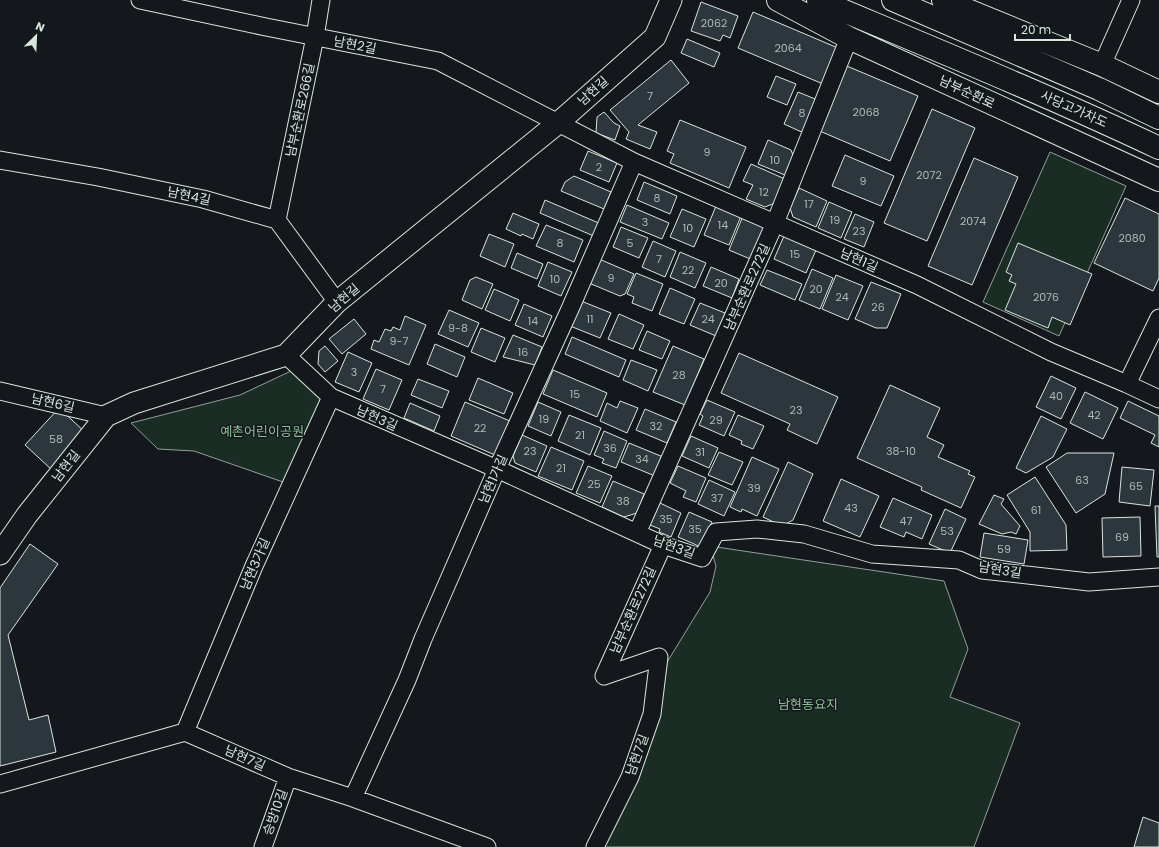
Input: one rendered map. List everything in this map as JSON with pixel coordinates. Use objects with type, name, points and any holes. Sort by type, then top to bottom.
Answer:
[{"type":"main road","name":"남부순환로","points":[[778,0],[849,38],[1159,180]]},
{"type":"main road","name":"남부순환로","points":[[818,0],[988,71]]},
{"type":"main road","points":[[893,0],[1099,89],[1159,118]]},
{"type":"main road","points":[[943,0],[1102,65],[1159,92]]},
{"type":"main road","name":"사당고가차도","points":[[988,71],[1159,148]]},
{"type":"street","name":"남현2길","points":[[140,0],[438,61],[558,123]]},
{"type":"street","name":"남부순환로266길","points":[[277,220],[315,37],[321,0]]},
{"type":"street","name":"남현길","points":[[0,554],[27,516],[106,416],[134,403],[286,355],[337,302],[558,123],[655,37],[671,0]]},
{"type":"street","points":[[1102,65],[1131,0]]},
{"type":"street","name":"남부순환로272길","points":[[638,533],[775,223],[849,38]]},
{"type":"street","name":"남현1길","points":[[558,123],[634,162],[917,286],[1051,352],[1159,399]]},
{"type":"street","name":"남현4길","points":[[0,160],[98,177],[203,199],[277,220]]},
{"type":"street","name":"남현1가길","points":[[353,798],[407,680],[497,469],[570,309],[634,162]]},
{"type":"street","points":[[277,220],[337,302]]},
{"type":"street","points":[[1127,384],[1159,318]]},
{"type":"street","name":"남현3길","points":[[286,355],[331,398],[497,469],[663,545],[702,558],[716,532],[757,529],[804,534],[872,554],[959,560],[982,570],[1089,582],[1159,577]]},
{"type":"street","name":"남현6길","points":[[0,391],[106,416]]},
{"type":"street","name":"남현3가길","points":[[185,732],[254,566],[331,398]]},
{"type":"street","name":"남부순환로272길","points":[[659,657],[604,676],[663,545]]},
{"type":"street","name":"남현7길","points":[[595,847],[630,777],[652,714],[659,657]]},
{"type":"street","points":[[0,784],[185,732]]},
{"type":"street","name":"남현7길","points":[[185,732],[288,777],[353,798],[487,847]]},
{"type":"street","name":"승방10길","points":[[263,847],[288,777]]},
{"type":"green space","points":[[1050,152],[1126,186],[1059,336],[983,302]]},
{"type":"green space","name":"예촌어린이공원","points":[[291,371],[322,400],[283,482],[194,451],[158,449],[131,423],[240,395]]},
{"type":"green space","name":"남현동요지","points":[[710,546],[944,581],[968,649],[950,697],[1020,723],[974,847],[596,847],[658,677],[710,592],[716,566]]},
{"type":"building","points":[[701,2],[738,16],[730,38],[723,35],[720,41],[691,31]]},
{"type":"building","points":[[753,12],[838,48],[823,84],[738,48]]},
{"type":"building","points":[[687,39],[720,53],[714,67],[681,53]]},
{"type":"building","points":[[671,60],[689,83],[638,125],[657,132],[650,149],[626,139],[629,132],[610,110]]},
{"type":"building","points":[[842,64],[918,96],[890,161],[815,129]]},
{"type":"building","points":[[776,76],[796,84],[787,105],[767,97]]},
{"type":"building","points":[[798,92],[820,101],[806,134],[784,124]]},
{"type":"building","points":[[932,109],[975,128],[927,241],[884,223]]},
{"type":"building","points":[[604,112],[614,123],[620,126],[615,140],[596,133],[597,117]]},
{"type":"building","points":[[680,120],[746,147],[729,188],[670,163],[674,154],[667,151]]},
{"type":"building","points":[[768,140],[791,150],[793,155],[785,175],[758,164]]},
{"type":"building","points":[[588,151],[617,163],[609,182],[580,170]]},
{"type":"building","points":[[845,155],[894,176],[881,206],[832,186]]},
{"type":"building","points":[[974,158],[1018,177],[972,285],[928,266]]},
{"type":"building","points":[[751,164],[785,179],[775,203],[765,207],[746,199],[753,185],[743,181]]},
{"type":"building","points":[[574,176],[611,192],[604,209],[561,191],[565,182]]},
{"type":"building","points":[[644,182],[677,196],[670,214],[637,200]]},
{"type":"building","points":[[799,188],[827,201],[816,227],[793,217],[790,208]]},
{"type":"building","points":[[1125,198],[1159,214],[1159,278],[1153,291],[1094,263]]},
{"type":"building","points":[[545,200],[601,224],[596,237],[540,213]]},
{"type":"building","points":[[829,202],[852,212],[841,238],[818,228]]},
{"type":"building","points":[[627,205],[669,223],[662,239],[620,222]]},
{"type":"building","points":[[716,206],[741,216],[729,245],[704,235]]},
{"type":"building","points":[[682,209],[706,219],[694,247],[670,237]]},
{"type":"building","points":[[513,213],[539,224],[533,239],[522,234],[521,236],[506,229]]},
{"type":"building","points":[[855,214],[874,222],[864,247],[844,239]]},
{"type":"building","points":[[743,216],[762,224],[767,232],[755,261],[729,250]]},
{"type":"building","points":[[546,225],[583,240],[574,262],[536,246]]},
{"type":"building","points":[[621,227],[648,238],[639,258],[613,247]]},
{"type":"building","points":[[489,234],[514,244],[505,267],[480,256]]},
{"type":"building","points":[[784,236],[816,250],[806,273],[774,259]]},
{"type":"building","points":[[653,241],[676,251],[665,277],[642,267]]},
{"type":"building","points":[[1018,243],[1092,274],[1070,325],[1052,317],[1048,328],[1005,310],[1016,284],[1009,281],[1012,275],[1006,272]]},
{"type":"building","points":[[680,252],[706,263],[695,288],[670,277]]},
{"type":"building","points":[[517,253],[543,264],[537,279],[511,268]]},
{"type":"building","points":[[599,259],[634,274],[625,294],[620,296],[589,283]]},
{"type":"building","points":[[548,262],[572,272],[561,296],[538,286]]},
{"type":"building","points":[[711,267],[739,279],[732,298],[703,286]]},
{"type":"building","points":[[812,269],[833,278],[820,309],[799,300]]},
{"type":"building","points":[[767,270],[802,284],[795,300],[760,285]]},
{"type":"building","points":[[636,273],[663,284],[652,311],[632,303],[634,297],[627,294]]},
{"type":"building","points":[[836,275],[863,286],[848,320],[822,309]]},
{"type":"building","points":[[476,277],[493,284],[482,309],[462,300],[470,280]]},
{"type":"building","points":[[871,282],[901,294],[887,328],[876,328],[855,319]]},
{"type":"building","points":[[670,288],[695,299],[684,324],[659,314]]},
{"type":"building","points":[[494,289],[519,300],[510,321],[485,310]]},
{"type":"building","points":[[581,301],[611,313],[600,338],[570,326]]},
{"type":"building","points":[[700,303],[725,313],[716,336],[690,325]]},
{"type":"building","points":[[524,304],[552,316],[543,337],[515,325]]},
{"type":"building","points":[[449,310],[479,323],[468,347],[438,334]]},
{"type":"building","points":[[619,314],[644,325],[633,349],[608,339]]},
{"type":"building","points":[[405,316],[426,325],[409,365],[371,349],[374,340],[379,342],[385,329],[391,331],[393,327],[400,330]]},
{"type":"building","points":[[354,319],[366,334],[342,354],[329,339]]},
{"type":"building","points":[[481,328],[505,338],[495,362],[471,352]]},
{"type":"building","points":[[647,331],[670,341],[662,359],[639,350]]},
{"type":"building","points":[[513,335],[542,347],[535,365],[503,357]]},
{"type":"building","points":[[572,337],[626,360],[619,377],[565,354]]},
{"type":"building","points":[[435,344],[465,357],[457,377],[427,364]]},
{"type":"building","points":[[325,346],[338,361],[325,372],[318,364],[319,351]]},
{"type":"building","points":[[673,346],[704,359],[685,405],[653,392]]},
{"type":"building","points":[[348,352],[372,363],[359,392],[335,382]]},
{"type":"building","points":[[739,353],[838,397],[817,444],[787,430],[790,424],[721,393]]},
{"type":"building","points":[[631,360],[657,370],[648,391],[623,380]]},
{"type":"building","points":[[376,369],[402,380],[389,410],[363,399]]},
{"type":"building","points":[[553,370],[607,393],[597,417],[543,394]]},
{"type":"building","points":[[1051,376],[1076,388],[1061,419],[1036,407]]},
{"type":"building","points":[[478,378],[513,393],[504,414],[469,400]]},
{"type":"building","points":[[418,379],[449,391],[442,408],[411,395]]},
{"type":"building","points":[[890,385],[940,408],[927,437],[944,445],[938,457],[970,471],[968,474],[975,477],[961,508],[921,490],[922,487],[857,458]]},
{"type":"building","points":[[1085,392],[1118,408],[1103,439],[1070,423]]},
{"type":"building","points":[[707,400],[735,412],[724,436],[699,425],[703,416],[700,414]]},
{"type":"building","points":[[620,401],[638,408],[627,433],[600,421],[607,403],[617,408]]},
{"type":"building","points":[[1128,401],[1159,416],[1159,447],[1151,443],[1155,435],[1120,418]]},
{"type":"building","points":[[465,402],[510,421],[495,455],[451,436]]},
{"type":"building","points":[[538,402],[561,412],[551,436],[528,426]]},
{"type":"building","points":[[410,403],[440,416],[434,431],[404,418]]},
{"type":"building","points":[[59,408],[86,433],[52,470],[25,445]]},
{"type":"building","points":[[645,409],[676,422],[667,443],[636,430]]},
{"type":"building","points":[[569,415],[601,428],[590,455],[558,441]]},
{"type":"building","points":[[738,415],[764,426],[753,449],[741,444],[742,441],[729,435]]},
{"type":"building","points":[[1041,416],[1067,429],[1053,457],[1026,473],[1016,468]]},
{"type":"building","points":[[604,431],[627,441],[616,468],[602,463],[604,459],[594,455]]},
{"type":"building","points":[[522,435],[547,446],[536,472],[515,463],[513,456]]},
{"type":"building","points":[[691,436],[718,448],[709,468],[682,456]]},
{"type":"building","points":[[629,443],[663,457],[655,476],[621,462]]},
{"type":"building","points":[[551,447],[584,461],[572,490],[538,476]]},
{"type":"building","points":[[719,452],[743,462],[732,485],[708,475]]},
{"type":"building","points":[[1067,453],[1114,453],[1105,494],[1076,513],[1046,467]]},
{"type":"building","points":[[752,457],[779,469],[757,516],[742,509],[741,512],[730,507]]},
{"type":"building","points":[[788,462],[813,474],[793,520],[782,526],[763,517]]},
{"type":"building","points":[[588,466],[612,476],[600,503],[576,493]]},
{"type":"building","points":[[678,466],[706,478],[696,502],[683,497],[686,491],[670,483]]},
{"type":"building","points":[[1122,467],[1154,470],[1150,506],[1119,502]]},
{"type":"building","points":[[1035,477],[1066,525],[1067,550],[1030,551],[1030,532],[1007,495]]},
{"type":"building","points":[[841,479],[879,496],[860,537],[823,521]]},
{"type":"building","points":[[709,480],[735,492],[724,516],[698,504]]},
{"type":"building","points":[[613,481],[644,494],[637,513],[624,517],[602,507]]},
{"type":"building","points":[[994,495],[1004,499],[1001,504],[1020,526],[1016,534],[1011,532],[1002,534],[979,524]]},
{"type":"building","points":[[893,498],[932,515],[922,539],[906,532],[904,537],[880,527]]},
{"type":"building","points":[[660,503],[681,513],[671,537],[659,532],[660,529],[650,525]]},
{"type":"building","points":[[1155,506],[1159,506],[1159,557],[1157,557]]},
{"type":"building","points":[[945,509],[966,519],[950,553],[929,544]]},
{"type":"building","points":[[689,512],[712,522],[701,547],[678,537]]},
{"type":"building","points":[[1140,517],[1141,556],[1103,557],[1102,518]]},
{"type":"building","points":[[984,533],[1028,540],[1024,564],[980,557]]},
{"type":"building","points":[[30,544],[58,564],[8,635],[29,720],[48,715],[56,752],[0,766],[0,588]]},
{"type":"building","points":[[1143,817],[1159,823],[1159,847],[1134,847]]}]
